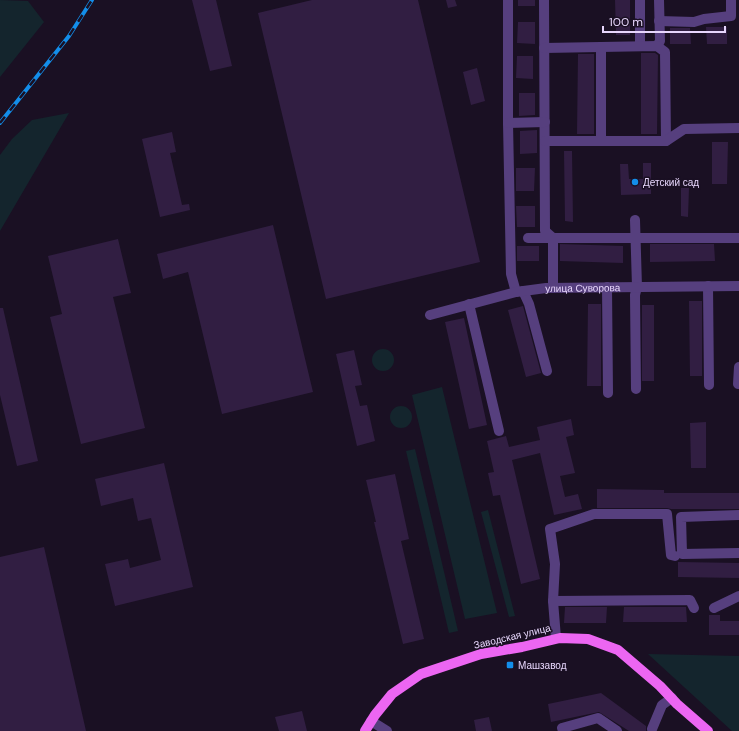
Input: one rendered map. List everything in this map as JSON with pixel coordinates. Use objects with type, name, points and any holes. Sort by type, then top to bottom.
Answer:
[{"type":"main road","name":"Заводская улица","points":[[365,731],[392,694],[421,674],[481,654],[522,647],[556,638],[588,639],[618,650],[708,731]]},
{"type":"street","points":[[508,0],[508,123],[511,274],[519,292],[529,304],[547,371]]},
{"type":"street","points":[[544,0],[545,231],[553,238],[554,288]]},
{"type":"street","points":[[640,0],[640,46]]},
{"type":"street","points":[[657,46],[660,41],[659,0]]},
{"type":"street","points":[[659,21],[694,22],[704,19],[731,16],[731,0]]},
{"type":"street","points":[[544,48],[657,46],[665,52],[666,141]]},
{"type":"street","points":[[601,47],[601,141]]},
{"type":"street","points":[[508,123],[545,122]]},
{"type":"street","points":[[545,141],[666,141],[684,129],[739,128]]},
{"type":"street","points":[[635,220],[637,287],[635,295],[636,389]]},
{"type":"street","points":[[528,238],[739,238]]},
{"type":"street","points":[[708,286],[709,385]]},
{"type":"street","name":"улица Суворова","points":[[430,315],[519,292],[554,288],[739,286]]},
{"type":"street","points":[[607,287],[608,393]]},
{"type":"street","points":[[469,304],[498,431]]},
{"type":"street","points":[[738,384],[739,367]]},
{"type":"street","points":[[556,638],[553,601],[554,564],[550,529],[594,514],[667,514],[670,555],[675,556]]},
{"type":"street","points":[[739,514],[681,517],[682,554],[739,553]]},
{"type":"street","points":[[714,608],[739,596]]},
{"type":"street","points":[[553,601],[690,600],[694,608]]},
{"type":"street","points":[[652,729],[662,705],[672,698]]},
{"type":"street","points":[[563,731],[562,728],[598,718],[616,731]]},
{"type":"street","points":[[371,721],[387,731]]},
{"type":"shaded area","points":[[0,0],[28,1],[44,22],[0,77]]},
{"type":"shaded area","points":[[69,113],[0,231],[0,155],[12,139],[32,120]]},
{"type":"shaded area","points":[[379,349],[387,349],[394,356],[394,364],[387,371],[379,371],[372,364],[372,356]]},
{"type":"shaded area","points":[[442,387],[497,613],[465,619],[412,395]]},
{"type":"shaded area","points":[[397,406],[405,406],[412,413],[412,421],[405,428],[397,428],[390,421],[390,413]]},
{"type":"shaded area","points":[[415,449],[458,631],[449,633],[406,451]]},
{"type":"shaded area","points":[[488,510],[515,616],[509,617],[481,512]]},
{"type":"shaded area","points":[[648,654],[739,656],[739,731],[732,731]]},
{"type":"building","points":[[192,0],[216,0],[232,66],[210,71]]},
{"type":"building","points":[[312,0],[418,0],[480,262],[326,299],[258,13]]},
{"type":"building","points":[[446,0],[455,0],[457,6],[448,8]]},
{"type":"building","points":[[518,0],[535,0],[535,6],[518,6]]},
{"type":"building","points":[[615,0],[630,0],[630,35],[616,35]]},
{"type":"building","points":[[518,22],[535,22],[535,44],[517,43]]},
{"type":"building","points":[[706,27],[727,27],[727,44],[707,44]]},
{"type":"building","points":[[670,28],[690,28],[691,44],[670,44]]},
{"type":"building","points":[[641,53],[655,53],[658,55],[657,134],[641,134]]},
{"type":"building","points":[[578,54],[594,54],[594,134],[577,134]]},
{"type":"building","points":[[517,56],[533,56],[533,79],[516,78]]},
{"type":"building","points":[[477,68],[485,101],[471,105],[463,72]]},
{"type":"building","points":[[519,93],[535,93],[535,115],[519,116]]},
{"type":"building","points":[[537,130],[537,153],[520,154],[520,131]]},
{"type":"building","points":[[172,132],[176,152],[170,153],[182,205],[189,204],[190,210],[160,217],[142,139]]},
{"type":"building","points":[[712,142],[728,142],[727,184],[712,184]]},
{"type":"building","points":[[564,151],[572,151],[573,222],[565,221]]},
{"type":"building","points":[[643,163],[651,163],[651,194],[621,195],[620,164],[628,164],[629,179],[643,179]]},
{"type":"building","points":[[516,168],[535,168],[534,191],[516,191]]},
{"type":"building","points":[[681,188],[689,188],[688,217],[681,216]]},
{"type":"building","points":[[516,206],[535,206],[535,227],[517,227]]},
{"type":"building","points":[[273,225],[313,392],[222,414],[188,272],[163,279],[157,254]]},
{"type":"building","points":[[118,239],[131,293],[113,297],[145,428],[81,444],[50,317],[62,314],[48,256]]},
{"type":"building","points":[[560,244],[623,246],[623,263],[560,261]]},
{"type":"building","points":[[650,244],[714,244],[715,261],[650,262]]},
{"type":"building","points":[[517,246],[539,246],[539,261],[517,261]]},
{"type":"building","points":[[689,301],[702,301],[702,376],[690,376]]},
{"type":"building","points":[[588,304],[601,304],[601,386],[587,386]]},
{"type":"building","points":[[642,305],[654,305],[654,381],[642,381]]},
{"type":"building","points":[[523,306],[541,373],[526,377],[508,310]]},
{"type":"building","points":[[0,308],[3,308],[38,461],[17,466],[0,395]]},
{"type":"building","points":[[464,318],[487,425],[469,429],[445,322]]},
{"type":"building","points":[[354,350],[362,385],[355,386],[360,406],[367,405],[375,441],[357,446],[336,354]]},
{"type":"building","points":[[571,419],[574,435],[566,437],[575,473],[560,476],[565,497],[578,494],[582,509],[554,515],[540,453],[512,460],[540,579],[521,584],[500,495],[493,496],[488,473],[494,472],[487,441],[506,436],[509,447],[540,440],[537,427]]},
{"type":"building","points":[[706,422],[706,468],[691,468],[690,423]]},
{"type":"building","points":[[164,463],[193,587],[115,606],[105,564],[128,559],[130,568],[161,560],[151,518],[138,521],[133,498],[101,506],[95,479]]},
{"type":"building","points":[[395,474],[409,539],[401,541],[424,639],[403,644],[374,522],[376,522],[366,480]]},
{"type":"building","points":[[597,489],[664,490],[664,493],[739,493],[739,509],[597,508]]},
{"type":"building","points":[[44,547],[86,731],[0,731],[0,557]]},
{"type":"building","points":[[678,562],[739,563],[739,578],[678,577]]},
{"type":"building","points":[[565,607],[607,607],[606,623],[564,623]]},
{"type":"building","points":[[624,607],[686,607],[687,622],[623,622]]},
{"type":"building","points":[[709,615],[720,615],[720,621],[739,621],[739,635],[709,635]]},
{"type":"building","points":[[601,693],[646,726],[646,731],[629,731],[599,712],[551,722],[548,704]]},
{"type":"building","points":[[302,711],[307,731],[279,731],[275,717]]},
{"type":"building","points":[[489,717],[492,731],[476,731],[474,720]]},
{"type":"railway","points":[[0,123],[69,36],[92,0]]},
{"type":"place","name":"Детский сад","points":[[635,182]]},
{"type":"place","name":"Машзавод","points":[[510,665]]}]
